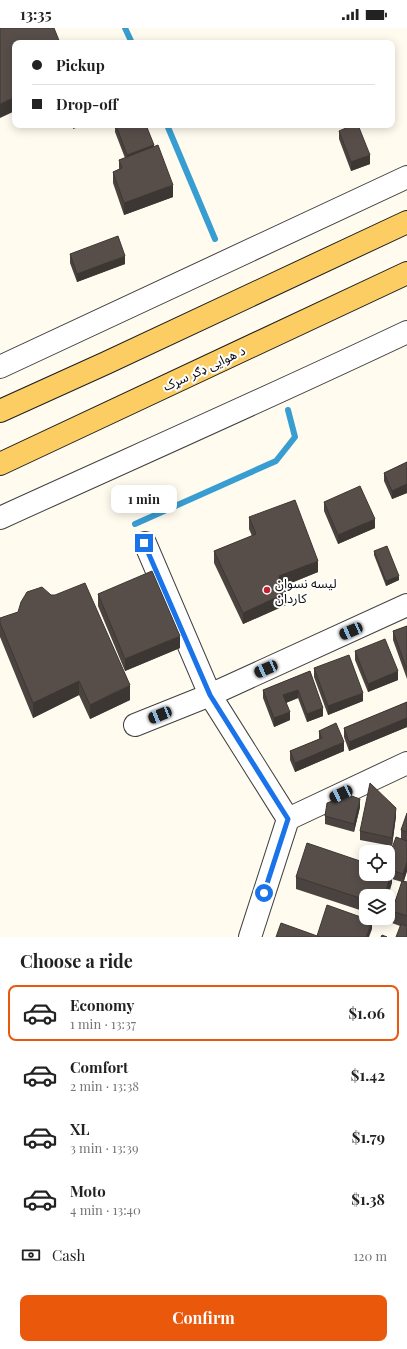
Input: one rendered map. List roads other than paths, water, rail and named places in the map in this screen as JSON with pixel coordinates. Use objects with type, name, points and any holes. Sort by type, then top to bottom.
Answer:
[{"type":"main road","points":[[0,411],[407,222]]},
{"type":"main road","name":"د هوایی ډګر سړک","points":[[0,464],[407,273]]},
{"type":"street","points":[[0,367],[407,177]]},
{"type":"street","points":[[0,518],[299,384],[407,332]]},
{"type":"street","points":[[144,543],[210,695],[288,819]]},
{"type":"street","points":[[135,725],[210,695],[407,605]]},
{"type":"street","points":[[250,937],[288,819],[407,763]]},
{"type":"waterway","points":[[125,28],[131,40]]},
{"type":"waterway","points":[[168,128],[215,239]]},
{"type":"waterway","points":[[135,524],[276,461],[295,437],[288,410]]},
{"type":"place","name":"لیسه نسوان کاردان","points":[[267,590]]}]
